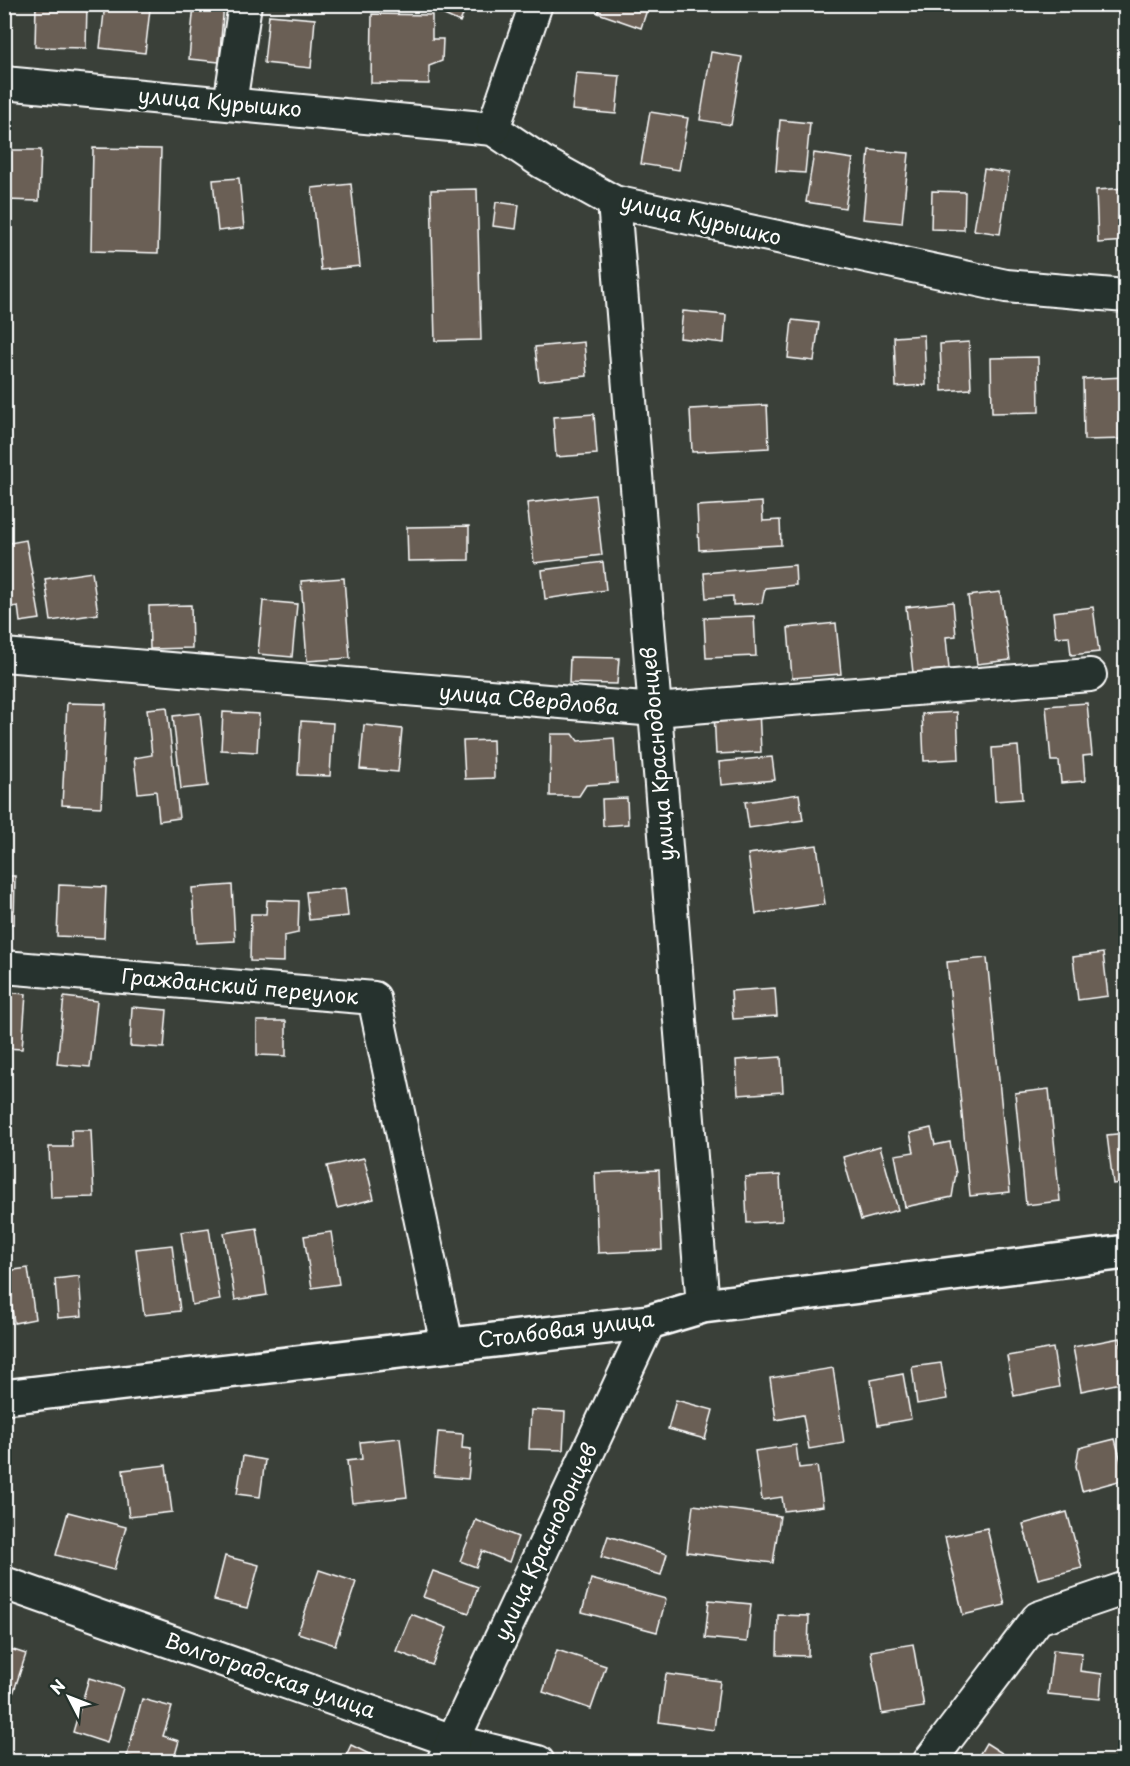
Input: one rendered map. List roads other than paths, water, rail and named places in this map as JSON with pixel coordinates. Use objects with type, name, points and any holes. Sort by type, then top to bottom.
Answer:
[{"type":"street","points":[[230,104],[245,4]]},
{"type":"street","points":[[494,129],[536,4]]},
{"type":"street","name":"улица Курышко","points":[[4,83],[494,129],[542,162],[614,202],[1006,286],[1125,296]]},
{"type":"street","name":"улица Краснодонцев","points":[[614,202],[703,1306]]},
{"type":"street","name":"улица Свердлова","points":[[4,655],[655,710],[1090,675]]},
{"type":"street","name":"Гражданский переулок","points":[[4,967],[374,998],[447,1345]]},
{"type":"street","name":"Столбовая улица","points":[[4,1397],[649,1322],[703,1306],[1125,1252]]},
{"type":"street","name":"улица Краснодонцев","points":[[448,1751],[649,1322]]},
{"type":"street","name":"Волгоградская улица","points":[[4,1583],[448,1751],[538,1761]]},
{"type":"street","points":[[929,1761],[1038,1618],[1125,1588]]}]
